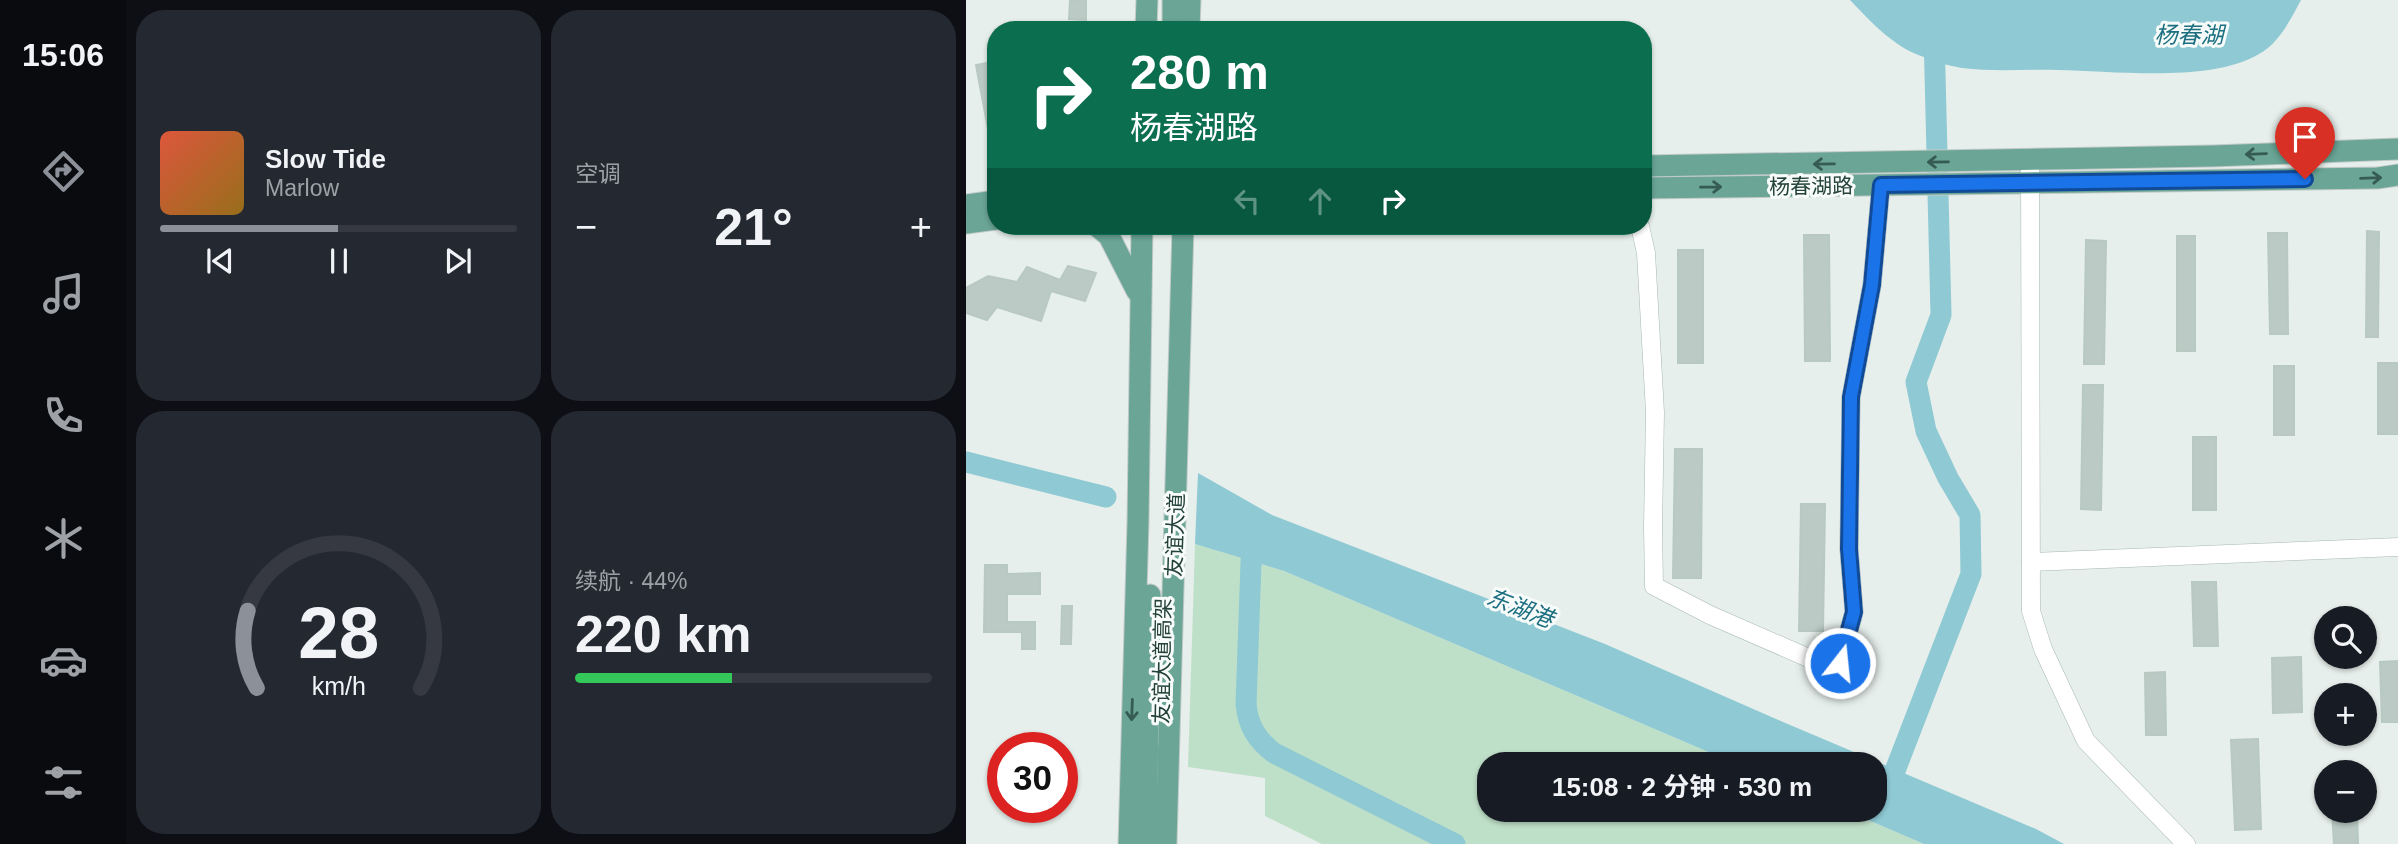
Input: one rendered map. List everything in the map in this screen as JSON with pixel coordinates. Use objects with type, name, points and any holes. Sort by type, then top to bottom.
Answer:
[{"type":"main road","points":[[1146,21],[1147,0]]},
{"type":"main road","points":[[1160,0],[1160,21]]},
{"type":"main road","points":[[1172,21],[1173,0]]},
{"type":"main road","points":[[1189,21],[1190,0]]},
{"type":"main road","name":"杨春湖路","points":[[1652,166],[2030,160],[2398,149]]},
{"type":"main road","name":"杨春湖路","points":[[1652,188],[2378,178],[2398,175]]},
{"type":"main road","points":[[966,205],[987,202]]},
{"type":"main road","points":[[966,223],[987,220]]},
{"type":"main road","points":[[1109,235],[1141,298]]},
{"type":"main road","name":"友谊大道","points":[[1129,844],[1138,522],[1142,235]]},
{"type":"main road","name":"友谊大道高架","points":[[1146,844],[1156,235]]},
{"type":"main road","name":"友谊大道高架","points":[[1160,844],[1169,235]]},
{"type":"main road","name":"友谊大道","points":[[1166,844],[1183,235]]},
{"type":"main road","points":[[1180,314],[1186,246],[1191,235]]},
{"type":"street","points":[[2030,160],[2031,611],[2043,649],[2086,741],[2186,844]]},
{"type":"street","points":[[1642,235],[1646,253],[1655,412],[1654,586],[1710,615],[1828,666],[1840,663],[1854,612],[1849,549],[1851,397],[1888,185]]},
{"type":"street","points":[[2031,562],[2398,547]]},
{"type":"green space","points":[[1195,544],[1284,571],[1709,752],[1477,752],[1477,822],[1873,822],[1924,844],[1322,844],[1265,816],[1265,778],[1188,767]]},
{"type":"water","name":"杨春湖","points":[[1850,0],[2301,0],[2279,37],[2259,54],[2239,63],[2189,72],[2134,73],[1986,70],[1952,66],[1901,46]]},
{"type":"water","points":[[1198,473],[1272,515],[1605,644],[1854,752],[1709,752],[1284,571],[1195,544]]},
{"type":"water","points":[[1887,766],[2036,829],[2064,844],[1924,844],[1873,822],[1887,822]]},
{"type":"building","points":[[1070,0],[1086,0],[1086,20],[1069,19]]},
{"type":"building","points":[[987,63],[987,124],[976,65]]},
{"type":"building","points":[[2367,231],[2379,232],[2378,337],[2366,337]]},
{"type":"building","points":[[2268,233],[2287,233],[2288,334],[2270,334]]},
{"type":"building","points":[[1804,235],[1829,235],[1830,361],[1805,361]]},
{"type":"building","points":[[2177,236],[2195,236],[2195,351],[2177,351]]},
{"type":"building","points":[[2086,240],[2106,241],[2104,364],[2084,364]]},
{"type":"building","points":[[1678,250],[1703,250],[1703,363],[1678,363]]},
{"type":"building","points":[[1068,266],[1096,273],[1085,301],[1051,291],[1041,321],[997,307],[987,320],[966,313],[966,288],[988,276],[1017,282],[1027,267],[1060,280]]},
{"type":"building","points":[[2378,363],[2398,363],[2398,434],[2378,434]]},
{"type":"building","points":[[2274,366],[2294,366],[2294,435],[2274,435]]},
{"type":"building","points":[[2083,385],[2103,385],[2101,510],[2081,509]]},
{"type":"building","points":[[2193,437],[2216,437],[2216,510],[2193,510]]},
{"type":"building","points":[[1675,449],[1702,449],[1701,578],[1673,578]]},
{"type":"building","points":[[1801,504],[1825,504],[1823,631],[1799,631]]},
{"type":"building","points":[[985,565],[1007,565],[1007,574],[1040,573],[1040,594],[1007,594],[1007,622],[1035,622],[1035,649],[1022,649],[1022,632],[984,632]]},
{"type":"building","points":[[2192,582],[2216,582],[2218,646],[2194,646]]},
{"type":"building","points":[[1062,606],[1072,606],[1071,644],[1061,644]]},
{"type":"building","points":[[2301,657],[2302,712],[2273,713],[2272,658]]},
{"type":"building","points":[[2398,661],[2398,722],[2382,722],[2380,662]]},
{"type":"building","points":[[2165,672],[2166,735],[2146,735],[2145,673]]},
{"type":"building","points":[[2258,739],[2261,829],[2235,830],[2231,740]]},
{"type":"building","points":[[2333,823],[2357,823],[2358,844],[2334,844]]},
{"type":"waterway","points":[[1887,791],[1971,574],[1970,515],[1948,478],[1926,431],[1916,382],[1941,315],[1934,33]]},
{"type":"waterway","name":"东湖港","points":[[966,462],[1106,497]]},
{"type":"waterway","points":[[1252,535],[1246,704],[1254,732],[1274,753],[1455,844]]},
{"type":"route","points":[[1840,663],[1854,612],[1849,549],[1851,397],[1872,285],[1881,185],[2305,179]]}]
